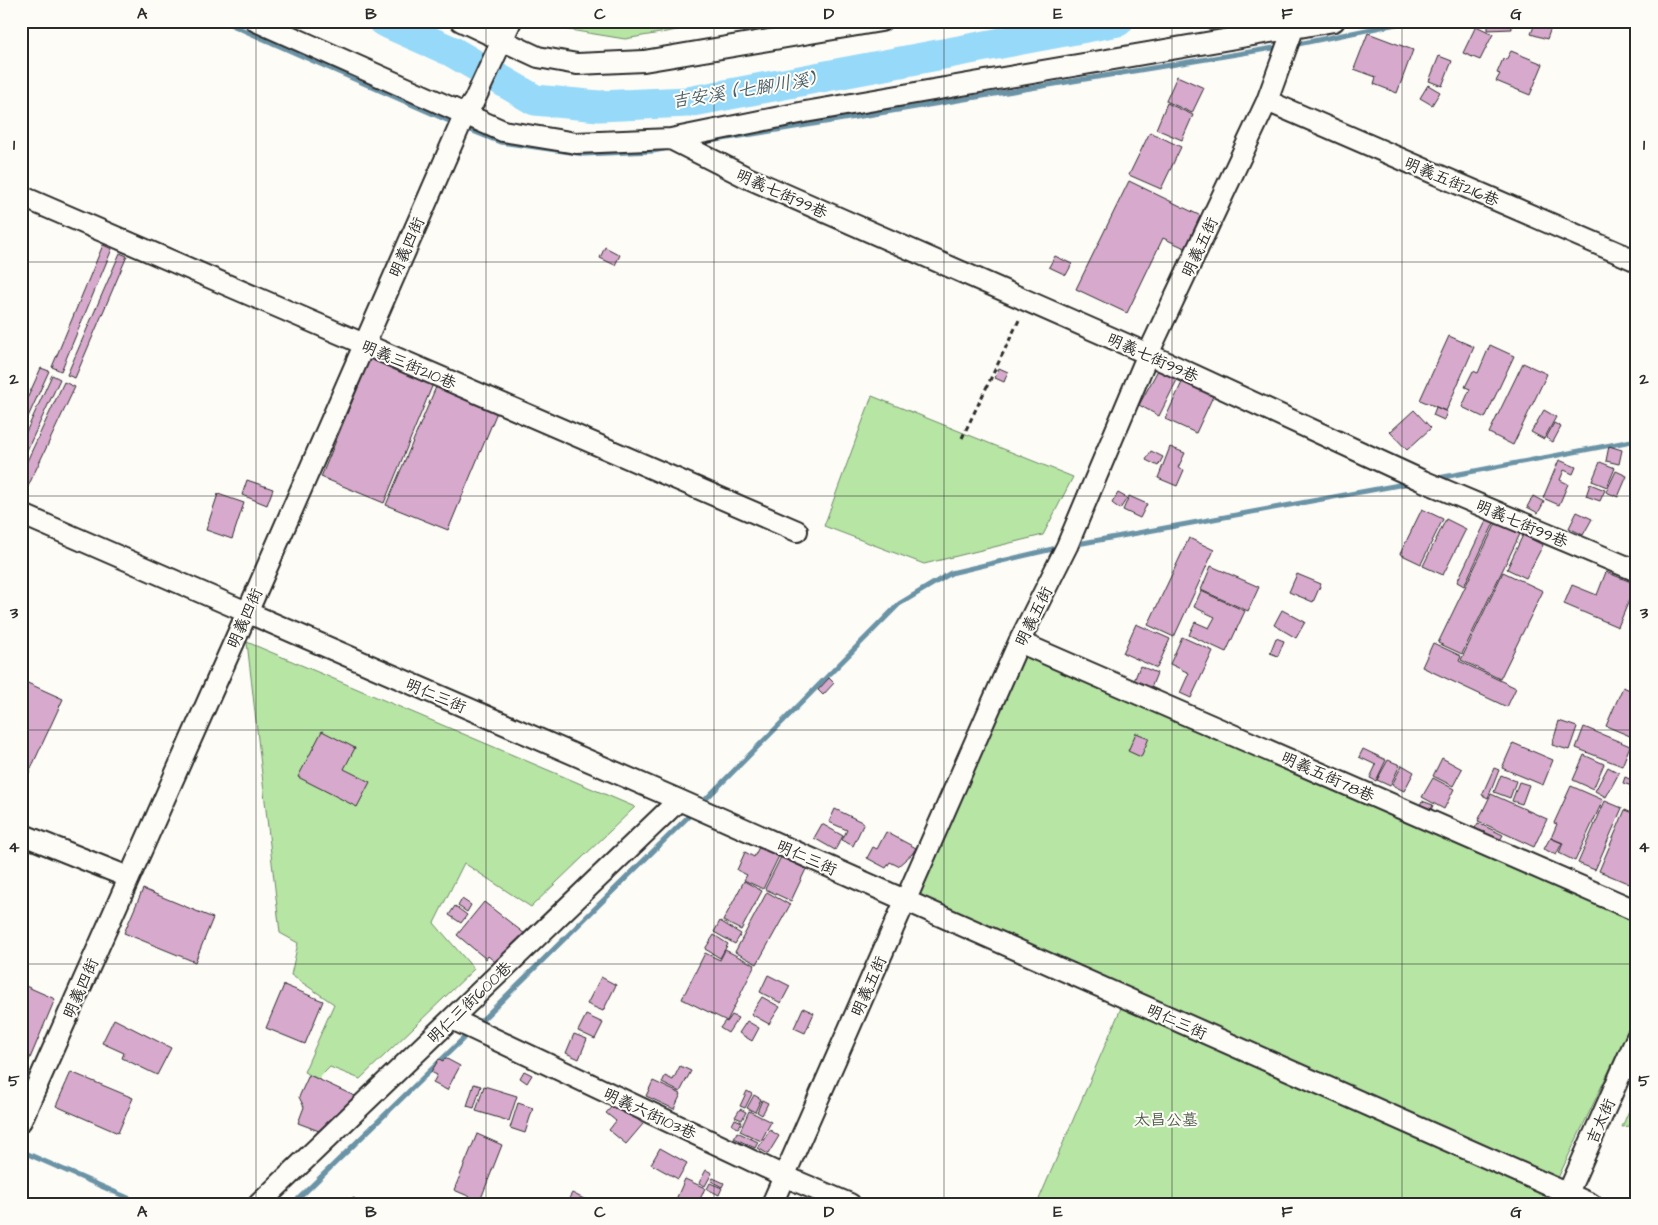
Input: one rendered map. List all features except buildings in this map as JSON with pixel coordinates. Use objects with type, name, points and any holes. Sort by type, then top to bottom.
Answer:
[{"type":"street","points":[[256,21],[469,107],[503,131],[576,144],[670,139],[805,112],[1295,25],[1334,21]]},
{"type":"street","points":[[461,21],[504,37],[538,57],[577,64],[644,61],[881,21]]},
{"type":"street","name":"明義五街","points":[[772,1204],[1019,642],[1067,546],[1148,354],[1267,101],[1295,25]]},
{"type":"street","name":"明義四街","points":[[21,1121],[469,107],[504,37]]},
{"type":"street","name":"明義五街216巷","points":[[1267,101],[1637,261]]},
{"type":"street","name":"明義七街99巷","points":[[670,139],[748,178],[1148,354],[1422,481],[1637,571]]},
{"type":"street","name":"明義三街210巷","points":[[21,196],[363,345],[797,530]]},
{"type":"street","name":"明仁三街","points":[[21,514],[691,806],[1566,1199],[1591,1204]]},
{"type":"street","name":"明義五街78巷","points":[[1019,642],[1637,911]]},
{"type":"street","name":"明仁三街600巷","points":[[259,1204],[452,1019],[691,806]]},
{"type":"street","points":[[21,834],[128,878]]},
{"type":"street","name":"明義六街103巷","points":[[452,1019],[784,1176],[850,1204]]},
{"type":"street","name":"吉太街","points":[[1566,1199],[1637,1038]]},
{"type":"path","points":[[962,438],[1028,301]]},
{"type":"green space","points":[[540,21],[730,21],[625,39],[539,25]]},
{"type":"green space","points":[[872,396],[1073,477],[1043,535],[924,564],[824,526]]},
{"type":"green space","points":[[247,642],[635,807],[531,907],[464,863],[434,923],[474,969],[360,1079],[330,1067],[318,1079],[304,1072],[334,1004],[291,975],[298,943],[280,933]]},
{"type":"green space","points":[[1022,649],[1334,790],[1637,918],[1637,1012],[1558,1178],[913,900]]},
{"type":"green space","name":"太昌公墓","points":[[1121,1008],[1558,1193],[1553,1204],[1037,1204]]},
{"type":"green space","points":[[1637,1092],[1637,1125],[1622,1127]]},
{"type":"waterway","points":[[223,21],[456,124]]},
{"type":"waterway","name":"吉安溪 (七腳川溪)","points":[[383,21],[451,51],[535,100],[599,106],[688,102],[1118,21]]},
{"type":"waterway","points":[[1293,45],[1411,21]]},
{"type":"waterway","points":[[704,142],[1280,47]]},
{"type":"waterway","points":[[463,127],[500,142],[584,154],[653,151],[669,148]]},
{"type":"waterway","points":[[1433,479],[1637,440]]},
{"type":"waterway","points":[[1072,545],[1410,483]]},
{"type":"waterway","points":[[700,805],[899,604],[951,573],[1061,547]]},
{"type":"waterway","points":[[476,1026],[694,811]]},
{"type":"waterway","points":[[293,1204],[470,1032]]},
{"type":"waterway","points":[[21,1151],[142,1204]]}]
